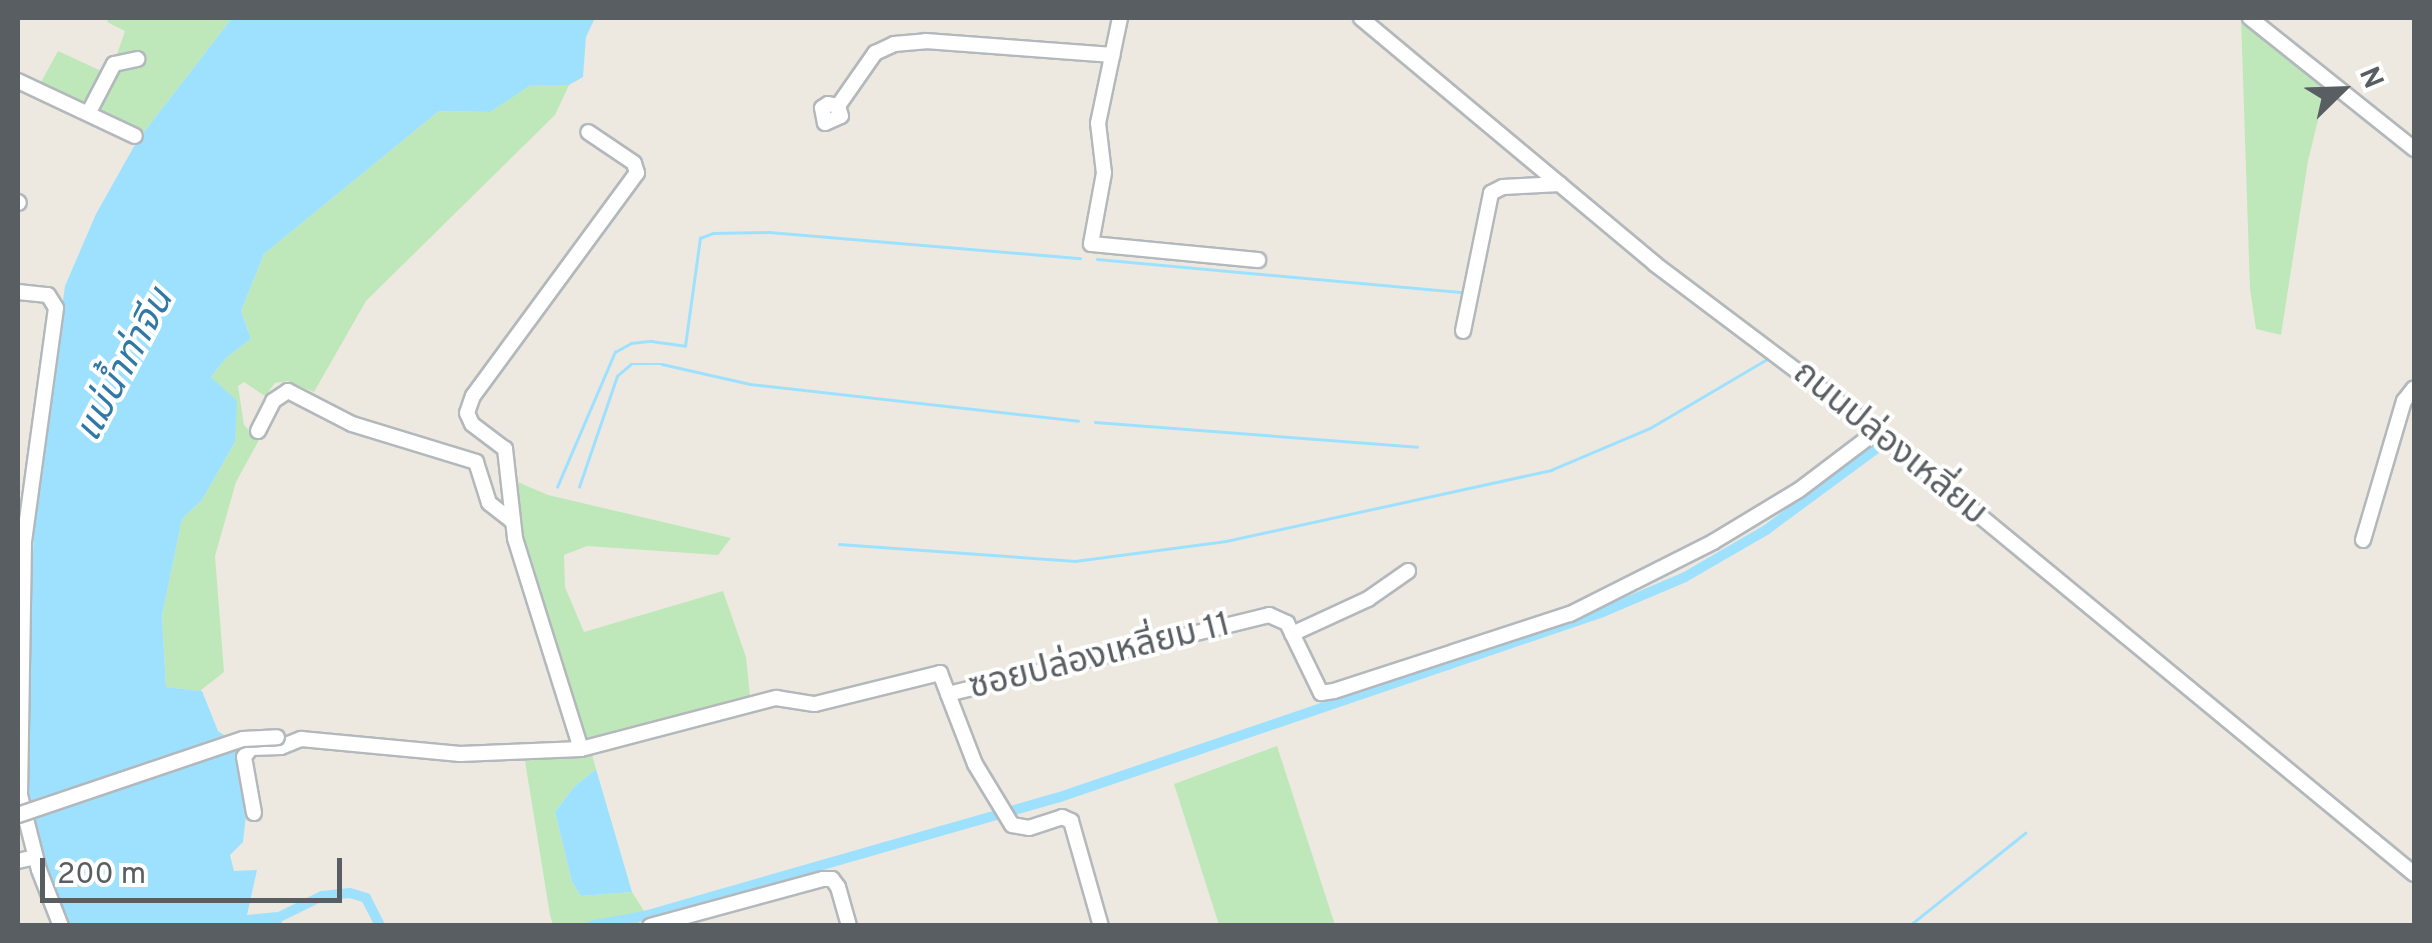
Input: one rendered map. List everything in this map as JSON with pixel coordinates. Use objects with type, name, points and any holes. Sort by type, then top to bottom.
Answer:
[{"type":"street","points":[[1120,18],[1098,123],[1104,173],[1091,244],[1258,260]]},
{"type":"street","name":"ถนนปล่องเหลี่ยม","points":[[1361,18],[1656,264],[1876,431],[2414,874]]},
{"type":"street","points":[[2250,18],[2414,149]]},
{"type":"street","points":[[838,106],[874,53],[894,44],[926,41],[1112,55]]},
{"type":"street","points":[[89,112],[114,64],[137,59]]},
{"type":"street","points":[[18,81],[135,136]]},
{"type":"street","points":[[581,749],[511,520],[505,449],[470,422],[468,406],[637,173],[634,163],[588,132]]},
{"type":"street","points":[[1464,331],[1491,193],[1503,187],[1560,184]]},
{"type":"street","points":[[18,292],[48,294],[56,308],[24,541],[20,795],[35,857],[60,926]]},
{"type":"street","points":[[2363,540],[2404,401],[2414,388]]},
{"type":"street","points":[[258,431],[272,401],[288,392],[352,424],[476,462],[489,503],[511,520]]},
{"type":"street","points":[[1408,571],[1368,598],[1292,634],[1322,692],[1362,684],[1570,614],[1713,542],[1799,490],[1876,431]]},
{"type":"street","name":"ซอยปล่องเหลี่ยม 11","points":[[254,814],[244,752],[301,739],[460,754],[581,749],[776,698],[815,704],[940,673],[948,694],[1270,615],[1280,616],[1292,634]]},
{"type":"street","points":[[948,694],[975,764],[1012,825],[1029,828],[1062,817],[1070,821],[1101,926]]},
{"type":"street","points":[[18,815],[250,737],[301,739]]},
{"type":"street","points":[[18,861],[35,857]]},
{"type":"street","points":[[650,926],[823,878],[832,879],[838,887],[850,926]]},
{"type":"green space","points":[[109,18],[232,18],[137,141],[40,84],[58,51],[110,75],[125,31],[107,22]]},
{"type":"green space","points":[[2241,19],[2328,79],[2308,161],[2281,335],[2256,329],[2250,289]]},
{"type":"green space","points":[[531,85],[569,85],[555,115],[366,301],[314,392],[287,381],[275,383],[265,396],[244,382],[238,386],[244,425],[259,440],[236,482],[215,556],[224,672],[200,691],[166,687],[162,616],[182,519],[202,500],[235,442],[211,377],[226,358],[251,339],[241,311],[264,254],[439,111],[489,112]]},
{"type":"green space","points":[[499,474],[548,495],[731,538],[718,555],[587,546],[564,555],[565,587],[584,632],[723,591],[746,657],[750,696],[571,744]]},
{"type":"green space","points":[[1277,746],[1335,925],[1219,925],[1174,784]]},
{"type":"green space","points":[[592,754],[596,769],[574,787],[555,812],[572,882],[581,896],[632,892],[644,911],[638,925],[553,925],[550,915],[525,761]]},
{"type":"water","name":"แม่น้ำท่าจีน","points":[[232,18],[595,18],[586,37],[583,77],[569,85],[531,85],[490,112],[439,111],[264,254],[241,311],[251,339],[226,358],[211,377],[237,401],[235,442],[202,500],[182,519],[162,616],[166,687],[202,691],[218,731],[236,743],[246,815],[243,842],[230,855],[234,871],[257,870],[247,915],[277,912],[283,925],[66,926],[28,805],[27,718],[35,500],[65,286],[96,214],[137,141]]},
{"type":"water","points":[[596,769],[632,892],[581,896],[572,882],[555,812],[574,787]]},
{"type":"waterway","points":[[557,487],[615,352],[631,343],[651,341],[685,346],[700,238],[713,233],[769,232],[1080,258]]},
{"type":"waterway","points":[[1097,259],[1463,292]]},
{"type":"waterway","points":[[839,544],[1075,561],[1226,541],[1551,470],[1650,428],[1767,359]]},
{"type":"waterway","points":[[579,487],[617,376],[631,364],[662,364],[750,384],[1078,421]]},
{"type":"waterway","points":[[1095,422],[1417,447]]},
{"type":"waterway","points":[[590,926],[648,915],[1057,798],[1603,612],[1685,577],[1766,530],[1880,446]]},
{"type":"waterway","points":[[1909,926],[2025,833]]},
{"type":"waterway","points":[[261,926],[322,896],[350,893],[366,898],[380,926]]}]
